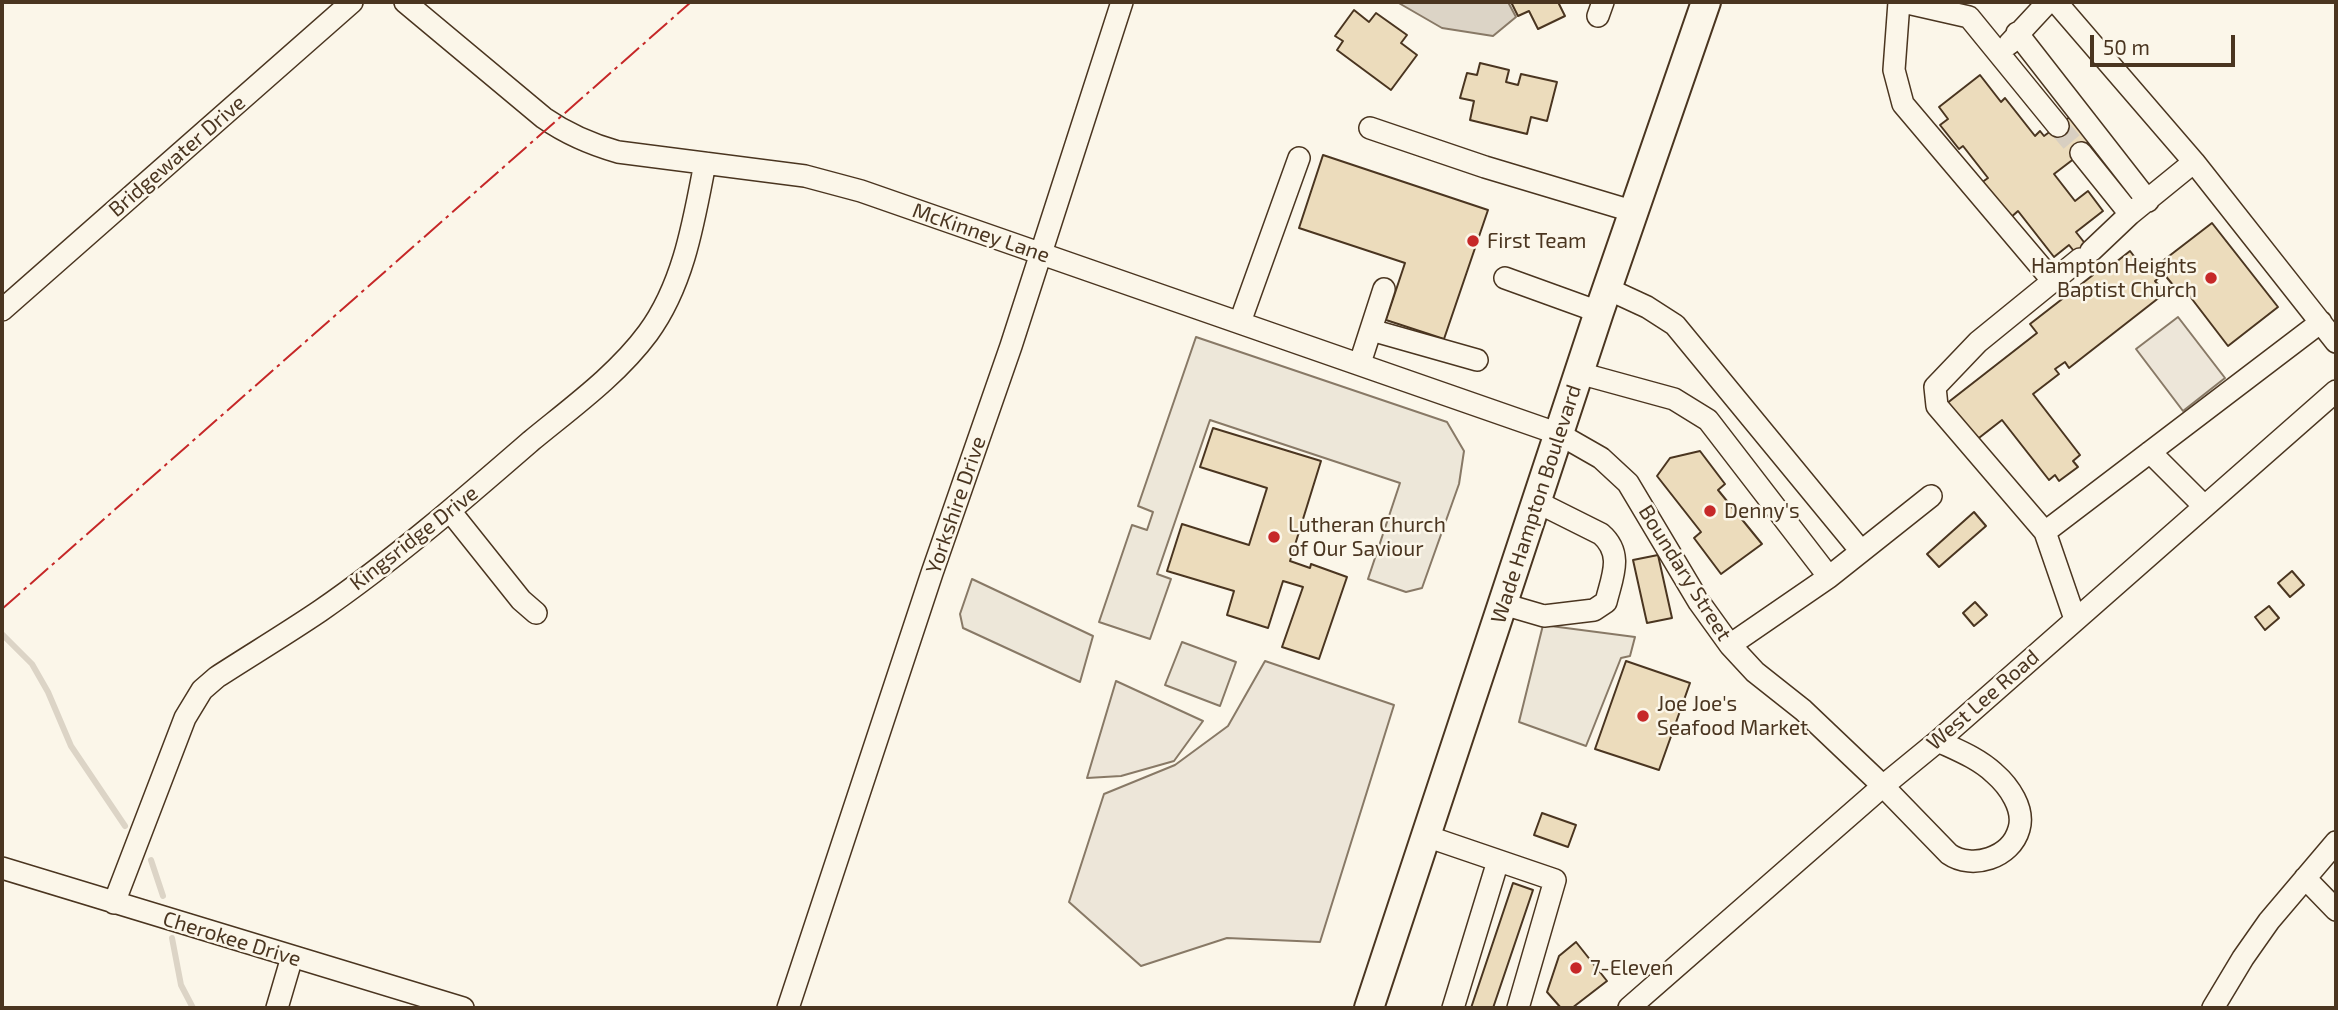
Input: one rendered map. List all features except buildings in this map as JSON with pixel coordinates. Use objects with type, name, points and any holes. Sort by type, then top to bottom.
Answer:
[{"type":"main road","name":"Wade Hampton Boulevard","points":[[1369,1008],[1536,502],[1570,440],[1579,373],[1706,2]]},
{"type":"street","name":"Bridgewater Drive","points":[[2,310],[352,2]]},
{"type":"street","name":"McKinney Lane","points":[[405,2],[544,118],[566,133],[594,145],[618,152],[805,176],[861,191],[1360,363],[1570,440]]},
{"type":"street","name":"Yorkshire Drive","points":[[788,1008],[1122,2]]},
{"type":"street","points":[[2000,54],[2048,2]]},
{"type":"street","points":[[2056,2],[2193,162],[2336,342]]},
{"type":"street","points":[[2052,280],[1903,104],[1894,70],[1912,3],[1969,17],[2058,126]]},
{"type":"street","points":[[2017,33],[2148,201]]},
{"type":"street","points":[[1370,128],[1485,167],[1634,212]]},
{"type":"street","points":[[2081,153],[2130,214]]},
{"type":"street","points":[[1240,322],[1299,158]]},
{"type":"street","points":[[2075,619],[2045,532],[1937,406],[1935,387],[1978,342],[2193,162]]},
{"type":"street","name":"Kingsridge Drive","points":[[114,903],[185,718],[202,690],[217,677],[320,611],[450,511],[628,356],[663,308],[682,264],[705,163]]},
{"type":"street","points":[[1505,278],[1647,307],[1675,325],[1861,551]]},
{"type":"street","points":[[1360,363],[1384,289]]},
{"type":"street","points":[[2045,532],[2321,322]]},
{"type":"street","points":[[1371,330],[1477,360]]},
{"type":"street","points":[[1579,373],[1674,399],[1708,420],[1829,577]]},
{"type":"street","name":"West Lee Road","points":[[1629,1008],[2336,391]]},
{"type":"street","name":"Boundary Street","points":[[1570,440],[1601,458],[1628,483],[1699,602],[1730,645],[1755,673],[1803,710],[1883,786]]},
{"type":"street","points":[[2150,452],[2204,506]]},
{"type":"street","points":[[1730,645],[1829,577],[1931,496]]},
{"type":"street","points":[[1503,604],[1544,615],[1594,610],[1606,602],[1616,562],[1610,542],[1601,534],[1536,502]]},
{"type":"street","points":[[450,511],[521,600],[536,612]]},
{"type":"street","points":[[1883,786],[1932,838],[1958,860],[1972,862],[1991,859],[2004,850],[2020,829],[2019,811],[2012,795],[1995,773],[1938,741]]},
{"type":"street","points":[[1426,836],[1555,880],[1518,1008]]},
{"type":"street","points":[[2213,1008],[2243,958],[2305,877],[2336,842]]},
{"type":"street","points":[[1453,1008],[1498,861]]},
{"type":"street","name":"Cherokee Drive","points":[[2,868],[463,1008]]},
{"type":"street","points":[[2305,877],[2336,910]]},
{"type":"street","points":[[277,1008],[292,957]]},
{"type":"shaded area","points":[[1397,2],[1508,2],[1516,17],[1493,36],[1442,28]]},
{"type":"shaded area","points":[[2178,317],[2225,378],[2183,411],[2136,349]]},
{"type":"shaded area","points":[[1196,337],[1447,422],[1464,451],[1459,484],[1422,588],[1406,592],[1368,579],[1400,483],[1210,420],[1157,574],[1171,579],[1150,639],[1099,622],[1132,525],[1147,530],[1153,512],[1138,506]]},
{"type":"shaded area","points":[[972,579],[1093,636],[1080,682],[963,628],[960,614]]},
{"type":"shaded area","points":[[1543,625],[1635,637],[1630,656],[1621,658],[1586,746],[1519,722]]},
{"type":"shaded area","points":[[1182,642],[1236,662],[1220,706],[1165,685]]},
{"type":"shaded area","points":[[1265,661],[1394,705],[1320,942],[1227,938],[1141,966],[1069,902],[1104,794],[1175,765],[1228,726]]},
{"type":"shaded area","points":[[1116,681],[1203,721],[1174,761],[1121,776],[1087,778]]},
{"type":"waterway","points":[[2,634],[32,664],[48,692],[71,746],[125,826]]},
{"type":"waterway","points":[[151,860],[163,896]]},
{"type":"waterway","points":[[172,938],[181,985],[193,1008]]},
{"type":"tunnel","points":[[2058,126],[2081,153]]},
{"type":"power","points":[[2,609],[691,2]]},
{"type":"place","name":"First Team","points":[[1473,241]]},
{"type":"place","name":"Hampton Heights Baptist Church","points":[[2211,278]]},
{"type":"place","name":"Denny's","points":[[1710,511]]},
{"type":"place","name":"Lutheran Church of Our Saviour","points":[[1274,537]]},
{"type":"place","name":"Joe Joe's Seafood Market","points":[[1643,716]]},
{"type":"place","name":"7-Eleven","points":[[1576,968]]}]
